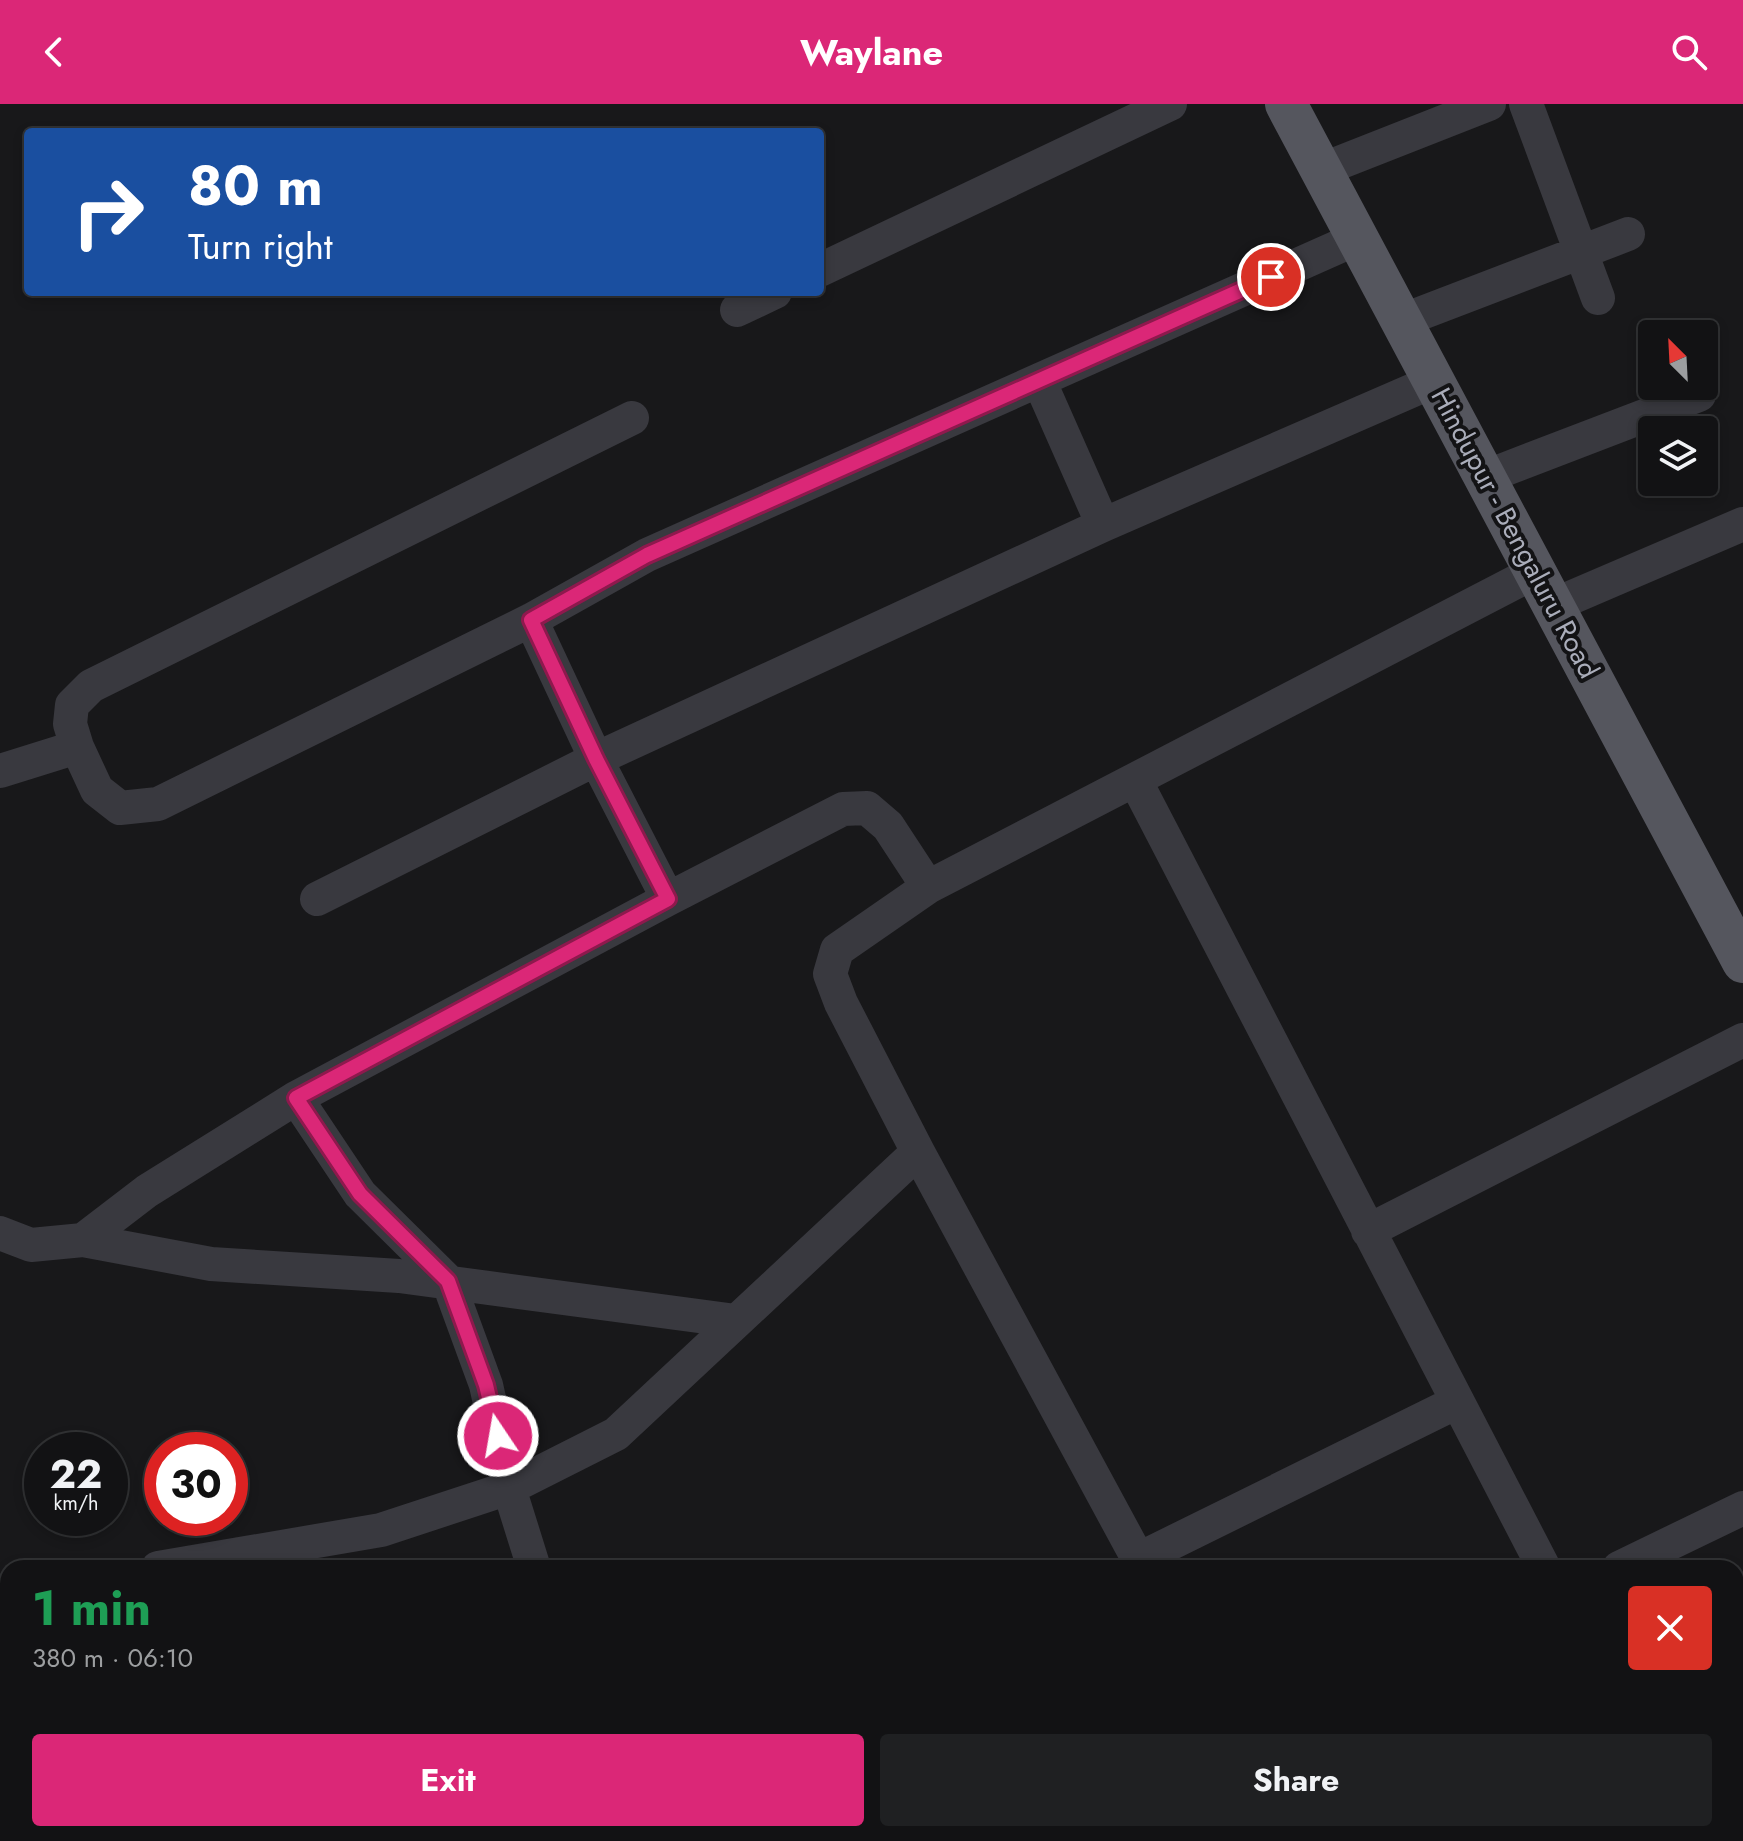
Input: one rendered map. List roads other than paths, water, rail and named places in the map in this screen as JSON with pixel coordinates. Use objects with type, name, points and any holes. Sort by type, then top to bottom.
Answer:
[{"type":"main road","name":"Hindupur - Bengaluru Road","points":[[1286,104],[1743,962]]},
{"type":"street","points":[[824,268],[1170,104]]},
{"type":"street","points":[[1321,170],[1489,104]]},
{"type":"street","points":[[1526,104],[1598,298]]},
{"type":"street","points":[[1401,321],[1628,234]]},
{"type":"street","points":[[632,418],[91,686],[72,705],[70,724],[97,790],[120,808],[158,804],[531,620],[647,555],[1358,238]]},
{"type":"street","points":[[737,310],[767,296]]},
{"type":"street","points":[[1039,380],[1103,525]]},
{"type":"street","points":[[317,899],[596,759],[1103,525],[1434,381]]},
{"type":"street","points":[[1485,477],[1686,400]]},
{"type":"street","points":[[1139,1560],[918,1152],[841,1003],[830,974],[837,950],[928,887],[1135,780],[1544,589],[1743,524]]},
{"type":"street","points":[[531,620],[596,759],[668,899]]},
{"type":"street","points":[[0,771],[77,747]]},
{"type":"street","points":[[1135,780],[1540,1560]]},
{"type":"street","points":[[83,1240],[147,1191],[296,1098],[843,809],[867,808],[888,826],[928,887]]},
{"type":"street","points":[[1368,1231],[1743,1040]]},
{"type":"street","points":[[296,1098],[360,1194],[448,1281],[486,1385],[509,1488],[532,1560]]},
{"type":"street","points":[[205,1560],[381,1530],[509,1488],[616,1434],[918,1152]]},
{"type":"street","points":[[0,1233],[31,1245],[83,1240],[211,1264],[448,1281],[736,1321]]},
{"type":"street","points":[[1147,1560],[1457,1402]]},
{"type":"street","points":[[1636,1560],[1743,1508]]}]
